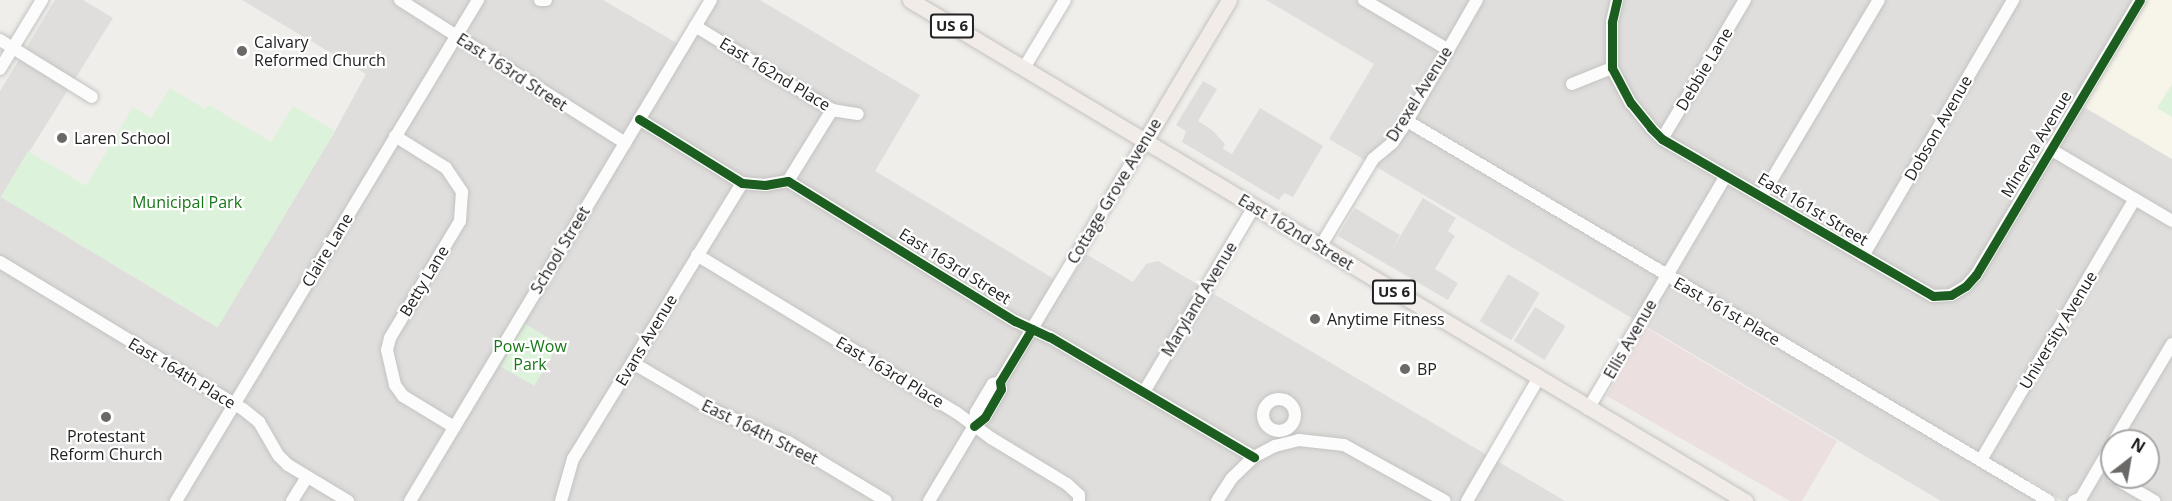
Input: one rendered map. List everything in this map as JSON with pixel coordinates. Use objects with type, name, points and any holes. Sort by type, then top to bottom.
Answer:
[{"type":"main road","name":"East 162nd Street","points":[[910,0],[1538,379],[1745,501]]},
{"type":"main road","name":"Cottage Grove Avenue","points":[[1145,141],[1229,0]]},
{"type":"street","points":[[0,69],[42,0]]},
{"type":"street","name":"East 163rd Street","points":[[400,0],[625,143]]},
{"type":"street","name":"Claire Lane","points":[[176,501],[478,0]]},
{"type":"street","points":[[540,0],[546,0]]},
{"type":"street","name":"School Street","points":[[410,501],[711,0]]},
{"type":"street","points":[[1024,68],[1065,0]]},
{"type":"street","points":[[1364,0],[1447,49]]},
{"type":"street","name":"Drexel Avenue","points":[[1320,247],[1373,159],[1393,142],[1407,121],[1477,0]]},
{"type":"street","points":[[1572,84],[1612,69],[1612,22],[1617,0]]},
{"type":"street","name":"Debbie Lane","points":[[1662,139],[1745,0]]},
{"type":"street","points":[[1762,196],[1879,0]]},
{"type":"street","name":"Dobson Avenue","points":[[1863,256],[2013,0]]},
{"type":"street","name":"Minerva Avenue","points":[[1951,295],[1966,286],[1976,275],[2140,0]]},
{"type":"street","name":"East 162nd Place","points":[[695,26],[832,110],[858,114]]},
{"type":"street","points":[[0,40],[92,97]]},
{"type":"street","name":"East 161st Street","points":[[1612,69],[1639,114],[1662,139],[1933,296],[1951,295]]},
{"type":"street","points":[[639,119],[742,183],[765,184],[788,180],[832,110]]},
{"type":"street","name":"East 161st Place","points":[[1407,121],[2049,501]]},
{"type":"street","name":"Betty Lane","points":[[396,136],[446,168],[462,192],[460,221],[390,338],[387,350],[395,385],[403,396],[454,428]]},
{"type":"street","name":"Cottage Grove Avenue","points":[[928,501],[974,426],[985,417],[1001,389],[1000,382],[1145,141]]},
{"type":"street","points":[[2050,149],[2172,221]]},
{"type":"street","name":"Ellis Avenue","points":[[1588,409],[1726,176]]},
{"type":"street","name":"East 163rd Street","points":[[788,180],[1015,321],[1144,392],[1254,457]]},
{"type":"street","name":"Evans Avenue","points":[[561,501],[573,459],[742,183]]},
{"type":"street","name":"University Avenue","points":[[1981,460],[2135,199]]},
{"type":"street","name":"Maryland Avenue","points":[[1144,392],[1254,207]]},
{"type":"street","name":"East 163rd Place","points":[[697,255],[1067,484],[1079,498]]},
{"type":"street","name":"East 164th Place","points":[[0,262],[235,404],[259,422],[281,459],[348,501]]},
{"type":"street","points":[[2121,429],[2172,344]]},
{"type":"street","name":"East 164th Street","points":[[633,363],[713,410],[788,441],[886,501]]},
{"type":"street","points":[[1467,501],[1538,379]]},
{"type":"street","points":[[1217,501],[1232,478],[1254,457],[1284,436],[1344,445],[1445,501]]},
{"type":"street","points":[[2074,501],[2081,498],[2100,465]]},
{"type":"street","points":[[292,501],[307,477]]},
{"type":"street","points":[[2134,489],[2154,501]]},
{"type":"shaded area","points":[[55,0],[83,0],[113,18],[1,197],[217,327],[335,131],[366,74],[242,0],[603,0],[687,49],[716,0],[760,0],[920,95],[875,171],[1066,286],[1086,254],[1133,282],[1146,264],[1158,261],[1565,501],[0,501],[0,91]]},
{"type":"shaded area","points":[[1266,0],[2132,0],[2073,100],[2172,159],[2172,501],[2062,501],[2029,479],[2023,489],[2042,501],[1941,501],[1329,139],[1374,64]]},
{"type":"shaded area","points":[[2147,0],[2172,0],[2172,159],[2084,107]]},
{"type":"shaded area","points":[[1203,81],[1217,89],[1198,121],[1212,130],[1225,144],[1223,149],[1232,154],[1260,108],[1323,146],[1293,197],[1284,193],[1279,200],[1182,142],[1186,131],[1176,125]]},
{"type":"shaded area","points":[[1423,198],[1456,218],[1448,231],[1455,236],[1435,269],[1458,283],[1448,300],[1338,236],[1355,208],[1400,235],[1389,255]]},
{"type":"shaded area","points":[[1508,274],[1540,293],[1511,340],[1480,321]]},
{"type":"shaded area","points":[[1535,307],[1566,326],[1544,360],[1514,341]]},
{"type":"shaded area","points":[[1645,327],[1837,441],[1802,501],[1790,501],[1607,396]]},
{"type":"green space","points":[[2172,84],[2172,117],[2157,108]]},
{"type":"green space","name":"Municipal Park","points":[[170,88],[205,109],[209,105],[271,142],[293,106],[335,131],[218,327],[1,197],[28,151],[86,186],[133,107],[151,118]]},
{"type":"green space","name":"Pow-Wow Park","points":[[525,324],[559,344],[534,386],[500,366]]},
{"type":"cycle path","points":[[1617,0],[1612,22],[1612,68],[1631,103],[1662,139],[1933,296],[1951,295],[1966,286],[1976,275],[2140,0]]},
{"type":"cycle path","points":[[639,119],[742,183],[765,185],[788,181],[1015,321],[1050,337],[1254,457]]},
{"type":"cycle path","points":[[974,426],[985,417],[1001,389],[1000,382],[1032,329]]},
{"type":"place","name":"Calvary Reformed Church","points":[[242,51]]},
{"type":"place","name":"Laren School","points":[[62,138]]},
{"type":"place","name":"Anytime Fitness","points":[[1315,319]]},
{"type":"place","name":"BP","points":[[1405,369]]},
{"type":"place","name":"Protestant Reform Church","points":[[106,417]]}]
